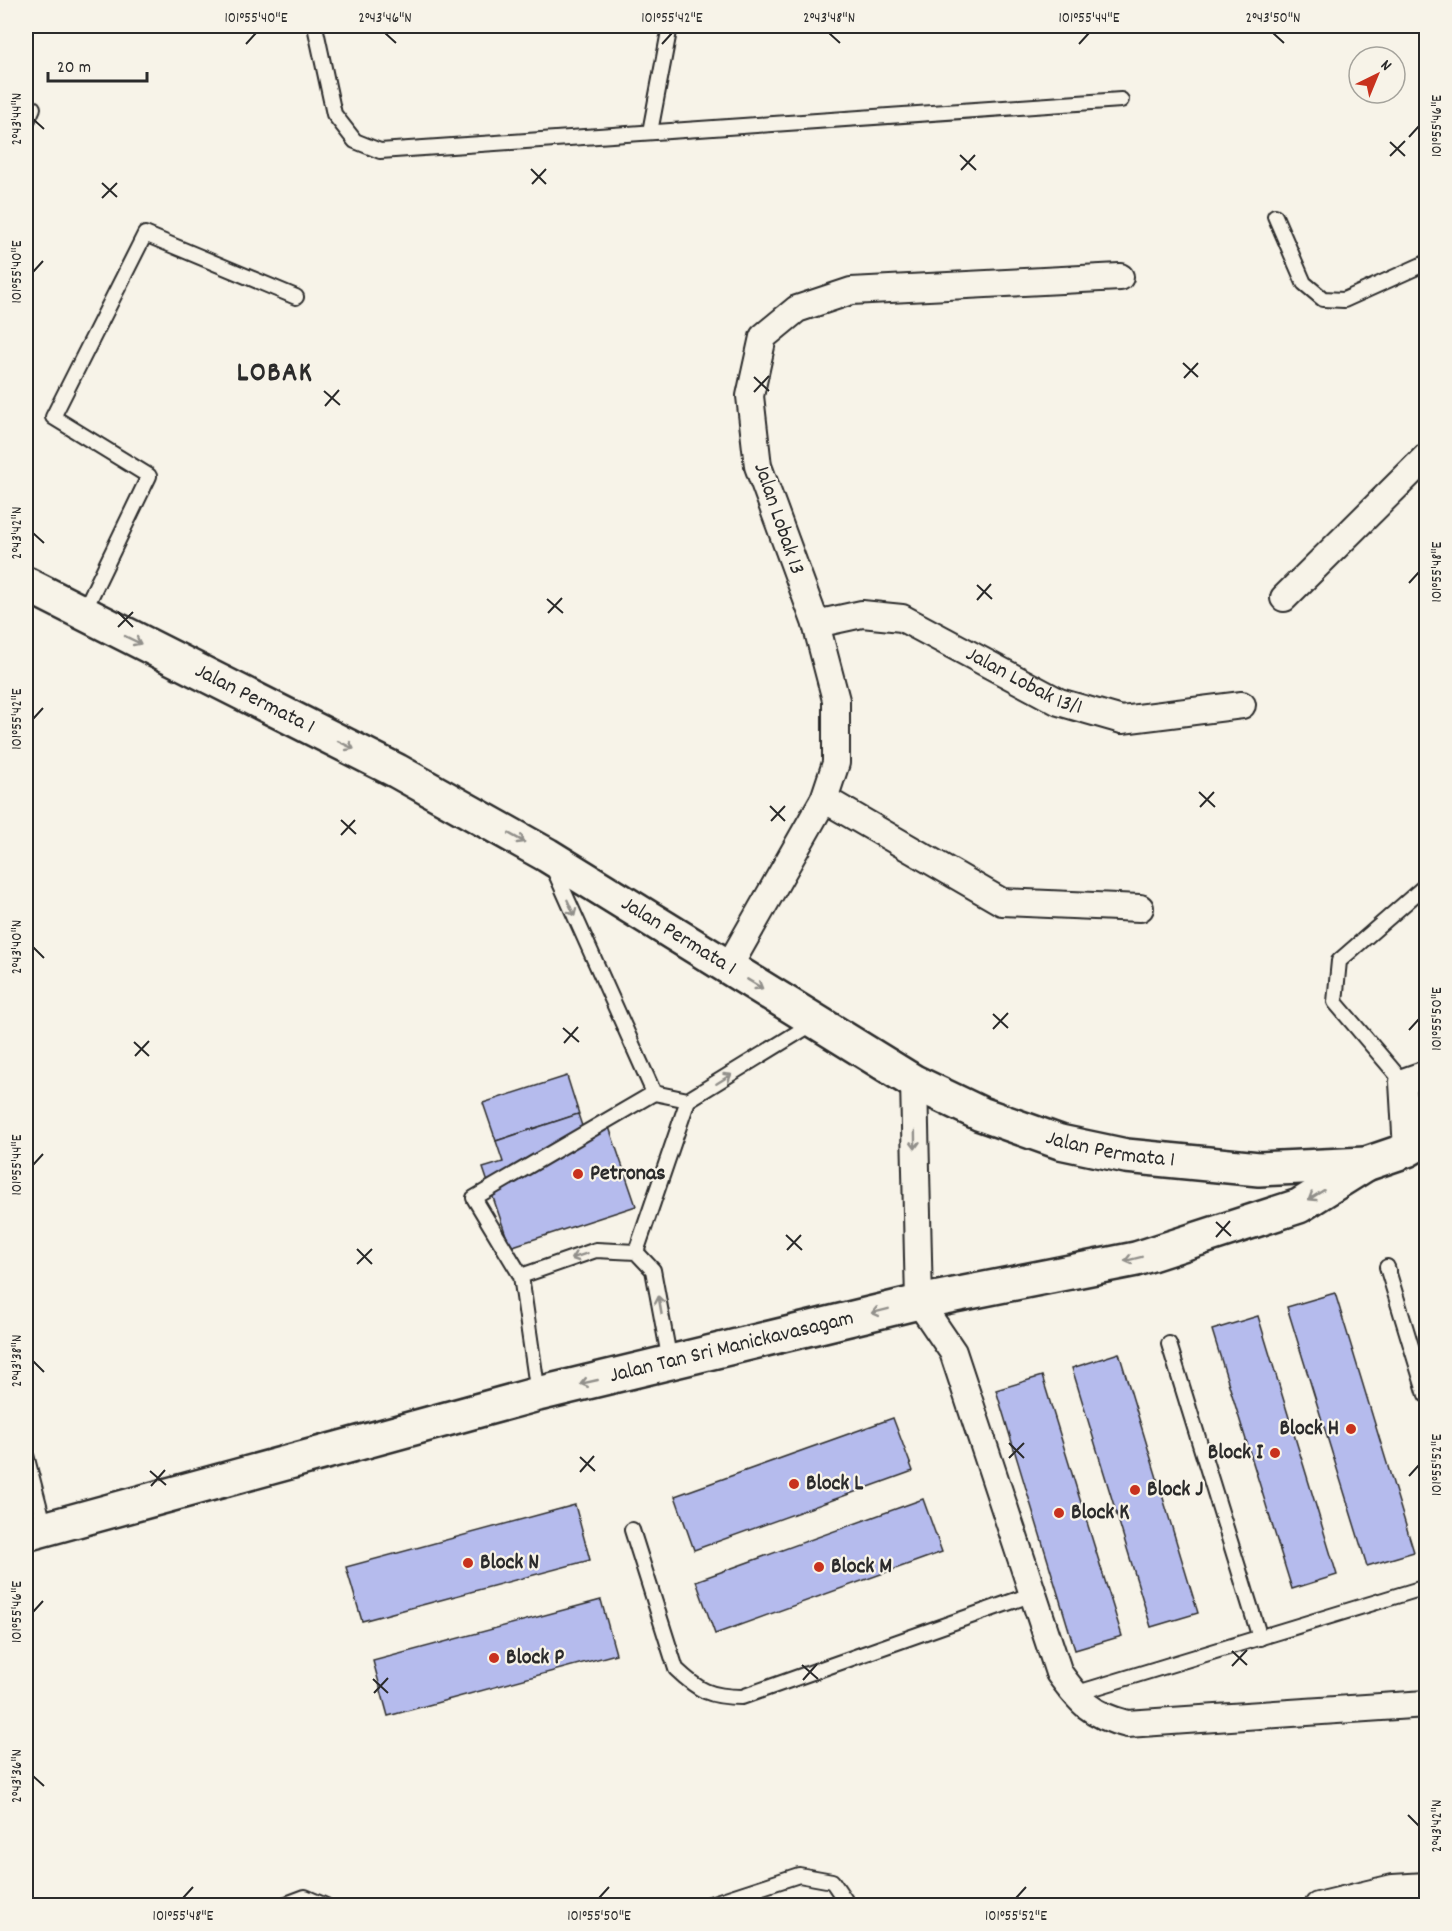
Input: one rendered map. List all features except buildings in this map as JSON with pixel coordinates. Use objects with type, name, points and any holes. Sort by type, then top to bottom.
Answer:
[{"type":"main road","name":"Jalan Permata 1","points":[[26,584],[82,615],[397,771],[547,855],[914,1082],[981,1114],[1049,1138],[1126,1156],[1259,1169],[1366,1164]]},
{"type":"main road","name":"Jalan Tan Sri Manickavasagam","points":[[35,1531],[538,1394],[919,1302],[1136,1259],[1299,1206],[1366,1164],[1417,1145]]},
{"type":"street","name":"Jalan Lobak 13","points":[[728,968],[824,798],[836,763],[836,700],[816,624],[758,466],[750,396],[763,338],[797,309],[851,291],[1120,277]]},
{"type":"street","points":[[1284,598],[1426,456]]},
{"type":"street","name":"Jalan Lobak 13/1","points":[[816,624],[862,614],[902,618],[1059,702],[1122,720],[1242,705]]},
{"type":"street","points":[[824,798],[1002,902],[1140,908]]},
{"type":"street","points":[[1415,1078],[1417,1145]]},
{"type":"street","points":[[914,1082],[919,1302],[953,1352],[1059,1673],[1074,1694],[1101,1718],[1127,1724],[1426,1704]]},
{"type":"street","points":[[1318,1905],[1393,1888],[1426,1886]]},
{"type":"lane","points":[[315,26],[334,114],[355,141],[380,151],[1121,100]]},
{"type":"lane","points":[[650,132],[670,26]]},
{"type":"lane","points":[[26,124],[33,108]]},
{"type":"lane","points":[[1275,216],[1304,283],[1323,299],[1344,300],[1426,263]]},
{"type":"lane","points":[[82,615],[148,476],[53,417],[145,234],[296,297]]},
{"type":"lane","points":[[547,855],[654,1093]]},
{"type":"lane","points":[[1415,1078],[1335,1002],[1339,962],[1426,885]]},
{"type":"lane","points":[[636,1252],[688,1100],[816,1022]]},
{"type":"lane","points":[[538,1394],[521,1276],[474,1198],[654,1093],[688,1100]]},
{"type":"lane","points":[[521,1276],[596,1250],[636,1252],[653,1270],[670,1362]]},
{"type":"lane","points":[[1387,1267],[1426,1395]]},
{"type":"lane","points":[[1169,1344],[1260,1638]]},
{"type":"lane","points":[[26,1455],[35,1531]]},
{"type":"lane","points":[[632,1530],[676,1669],[692,1685],[715,1697],[742,1697],[1032,1594]]},
{"type":"lane","points":[[1074,1694],[1426,1587]]},
{"type":"lane","points":[[704,1905],[799,1875],[832,1881],[849,1905]]},
{"type":"lane","points":[[1393,1888],[1426,1902]]},
{"type":"lane","points":[[281,1905],[305,1898],[326,1905]]},
{"type":"place","name":"Petronas","points":[[578,1174]]},
{"type":"place","name":"Block H","points":[[1351,1429]]},
{"type":"place","name":"Block I","points":[[1275,1453]]},
{"type":"place","name":"Block L","points":[[794,1484]]},
{"type":"place","name":"Block J","points":[[1135,1490]]},
{"type":"place","name":"Block K","points":[[1059,1513]]},
{"type":"place","name":"Block N","points":[[468,1563]]},
{"type":"place","name":"Block M","points":[[819,1567]]},
{"type":"place","name":"Block P","points":[[494,1658]]},
{"type":"district","name":"LOBAK","points":[[275,375]]}]
